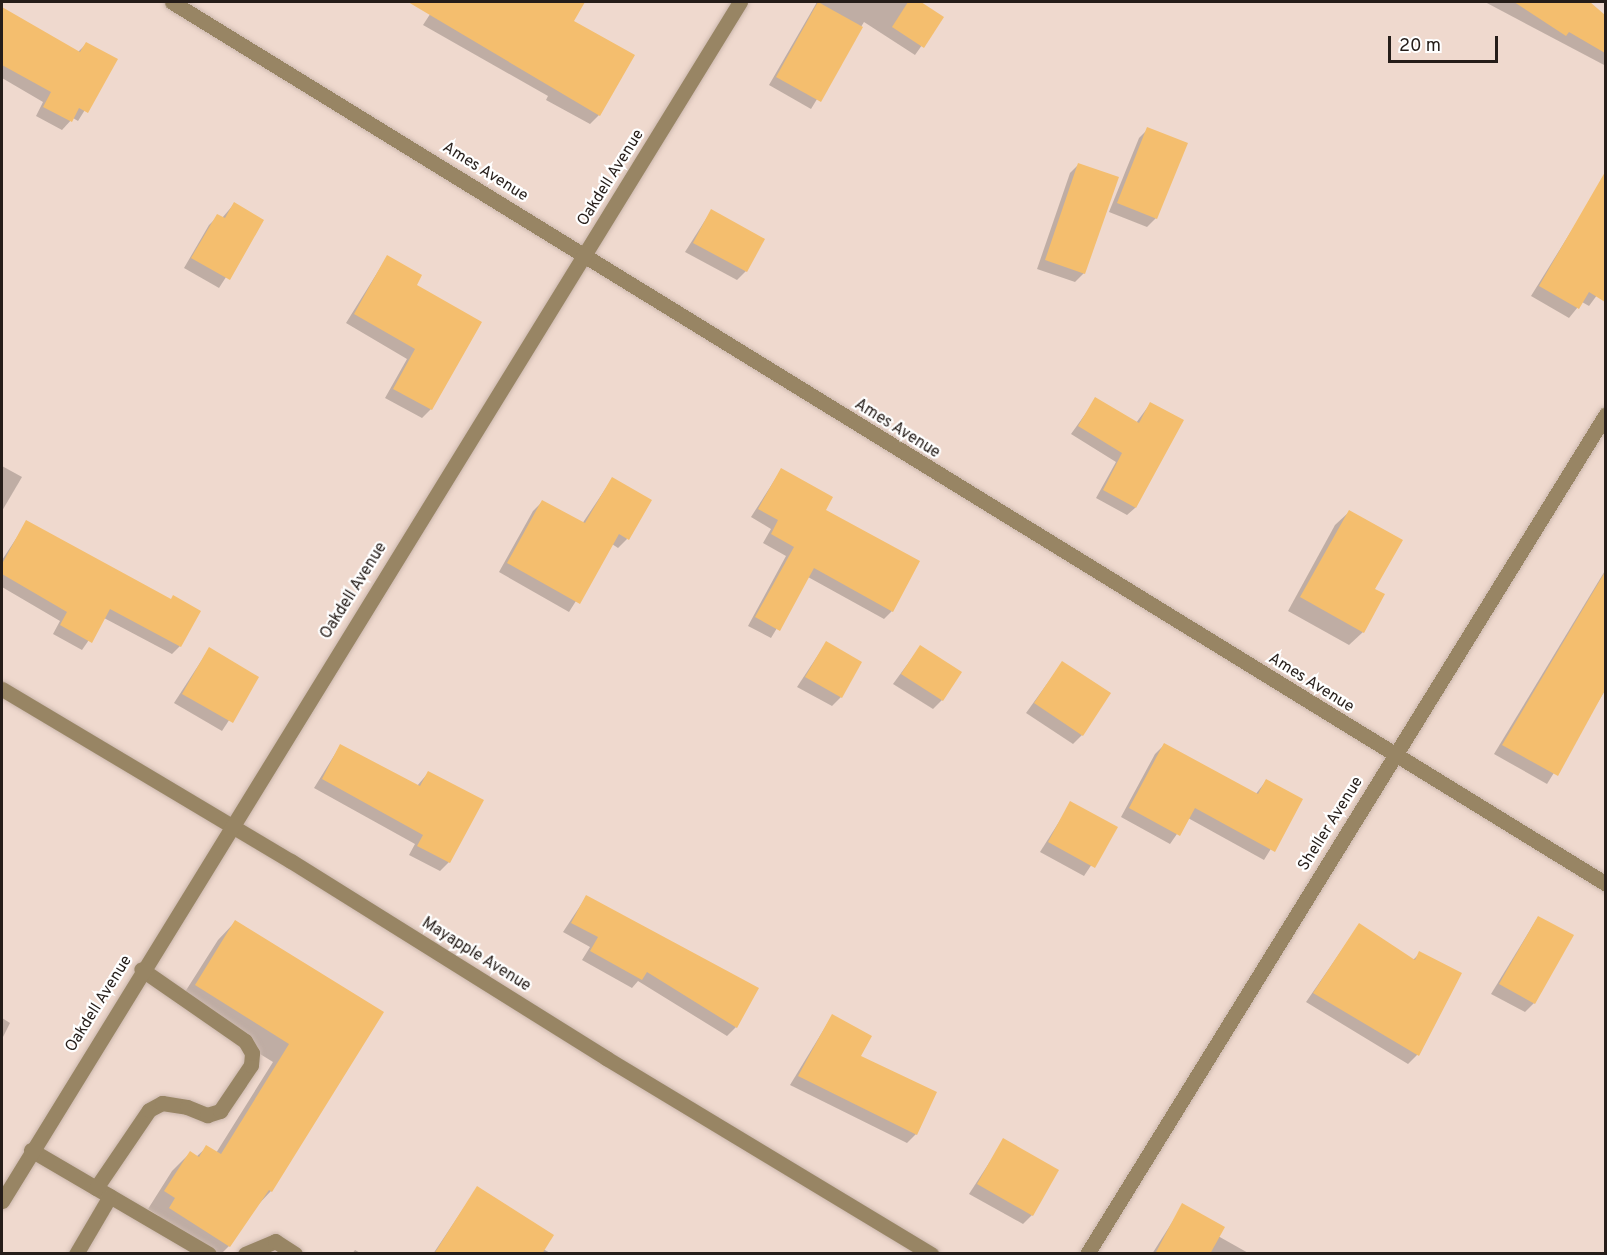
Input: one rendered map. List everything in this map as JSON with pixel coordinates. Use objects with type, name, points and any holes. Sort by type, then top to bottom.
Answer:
[{"type":"street","name":"Ames Avenue","points":[[172,2],[508,207],[582,257],[1605,884]]},
{"type":"street","name":"Oakdell Avenue","points":[[2,1201],[141,969],[740,2]]},
{"type":"street","name":"Sheller Avenue","points":[[1088,1254],[1605,414]]},
{"type":"street","name":"Mayapple Avenue","points":[[2,689],[930,1254]]},
{"type":"street","points":[[96,1188],[149,1110],[162,1103],[207,1115],[220,1111],[251,1065],[252,1053],[245,1041],[141,969]]},
{"type":"street","points":[[31,1150],[110,1196],[189,1249],[209,1254]]},
{"type":"street","points":[[76,1254],[110,1196]]},
{"type":"street","points":[[245,1254],[275,1241],[295,1254]]},
{"type":"building","points":[[408,2],[585,2],[574,21],[635,55],[600,116]]},
{"type":"building","points":[[818,2],[863,27],[821,102],[776,77]]},
{"type":"building","points":[[908,2],[921,2],[944,17],[924,48],[892,27]]},
{"type":"building","points":[[1514,2],[1590,2],[1605,15],[1605,53],[1569,32],[1566,36]]},
{"type":"building","points":[[2,7],[80,52],[86,42],[118,59],[88,113],[79,108],[72,122],[43,107],[51,92],[2,65]]},
{"type":"building","points":[[1147,127],[1188,143],[1157,219],[1117,203]]},
{"type":"building","points":[[1078,163],[1119,177],[1085,274],[1045,260]]},
{"type":"building","points":[[1605,172],[1605,302],[1589,292],[1579,309],[1539,286]]},
{"type":"building","points":[[234,202],[264,220],[230,280],[191,258],[217,214],[225,218]]},
{"type":"building","points":[[711,209],[765,239],[747,272],[693,243]]},
{"type":"building","points":[[387,255],[422,275],[417,285],[482,322],[432,410],[393,389],[415,349],[354,314]]},
{"type":"building","points":[[1095,397],[1139,423],[1150,402],[1184,420],[1136,508],[1103,490],[1122,453],[1078,426]]},
{"type":"building","points":[[781,468],[833,497],[826,510],[920,561],[893,612],[814,568],[780,631],[755,617],[794,547],[771,534],[778,520],[758,509]]},
{"type":"building","points":[[612,477],[652,500],[629,540],[619,534],[580,604],[507,563],[542,500],[585,523]]},
{"type":"building","points":[[1349,510],[1403,540],[1375,589],[1385,594],[1364,633],[1300,597]]},
{"type":"building","points":[[26,520],[171,599],[173,595],[201,611],[181,647],[110,609],[92,643],[60,625],[67,612],[2,574],[2,564]]},
{"type":"building","points":[[1605,572],[1605,690],[1558,776],[1502,745]]},
{"type":"building","points":[[826,641],[862,662],[842,698],[805,677]]},
{"type":"building","points":[[920,645],[962,672],[943,701],[901,674]]},
{"type":"building","points":[[209,647],[259,677],[233,723],[182,694]]},
{"type":"building","points":[[1062,661],[1111,693],[1083,736],[1034,703]]},
{"type":"building","points":[[1164,743],[1258,794],[1266,779],[1303,799],[1275,852],[1195,808],[1180,836],[1129,808]]},
{"type":"building","points":[[340,744],[420,786],[428,771],[484,800],[450,863],[417,846],[423,835],[322,779]]},
{"type":"building","points":[[1070,801],[1118,827],[1095,868],[1048,842]]},
{"type":"building","points":[[586,895],[759,988],[737,1028],[647,972],[642,980],[590,951],[598,937],[571,923]]},
{"type":"building","points":[[1538,916],[1574,935],[1535,1004],[1499,984]]},
{"type":"building","points":[[235,920],[384,1012],[272,1192],[269,1190],[230,1247],[169,1208],[175,1198],[164,1191],[190,1151],[199,1157],[206,1145],[221,1154],[289,1044],[195,985]]},
{"type":"building","points":[[1359,923],[1415,960],[1419,951],[1462,973],[1419,1056],[1313,993]]},
{"type":"building","points":[[832,1014],[872,1036],[861,1056],[937,1092],[917,1135],[798,1076]]},
{"type":"building","points":[[1003,1138],[1059,1170],[1033,1216],[977,1184]]},
{"type":"building","points":[[477,1186],[554,1235],[542,1254],[434,1254]]},
{"type":"building","points":[[1182,1203],[1225,1227],[1210,1254],[1155,1254]]}]
